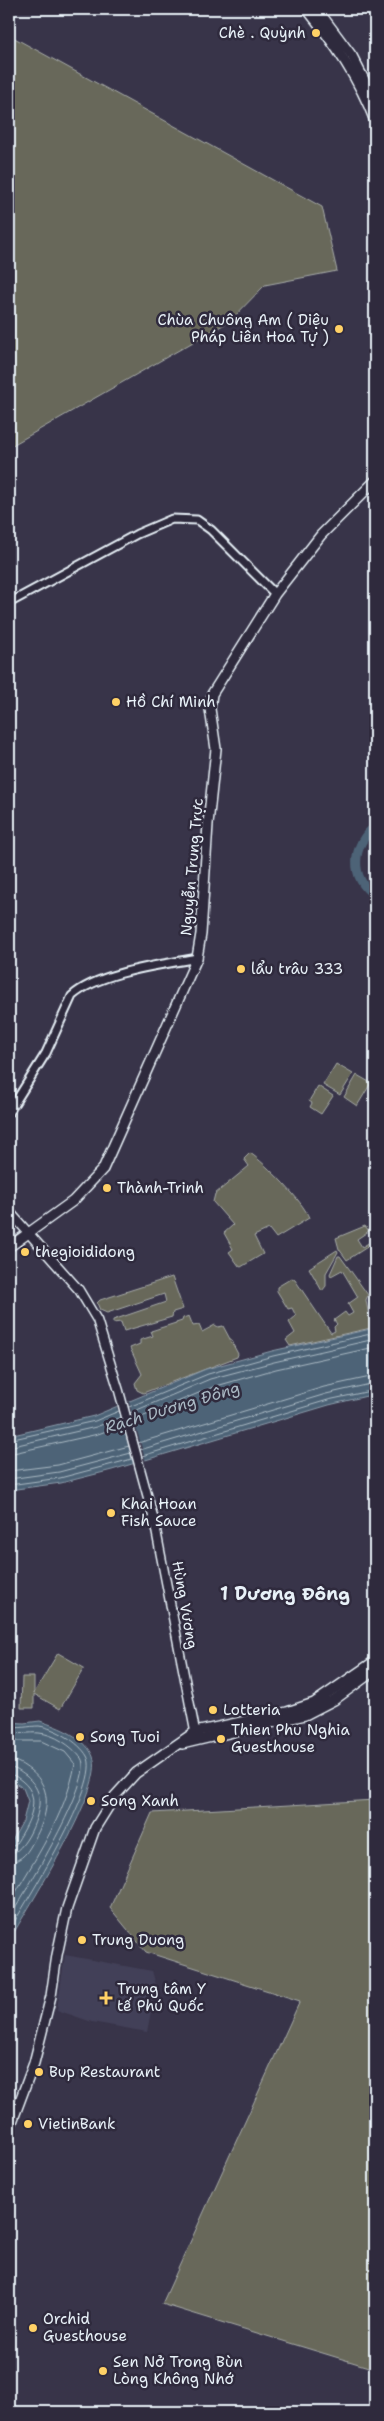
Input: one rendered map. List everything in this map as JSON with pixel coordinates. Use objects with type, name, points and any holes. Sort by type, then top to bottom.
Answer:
[{"type":"main road","points":[[306,9],[331,39],[353,73],[375,121]]},
{"type":"main road","points":[[317,9],[352,56],[375,102]]},
{"type":"main road","name":"Nguyễn Trung Trực","points":[[9,1247],[73,1200],[103,1169],[197,958],[201,934],[208,824],[216,749],[210,701],[225,671],[275,594],[321,535],[375,481]]},
{"type":"main road","points":[[9,1211],[28,1234]]},
{"type":"main road","name":"Hùng Vương","points":[[28,1234],[79,1290],[93,1312],[119,1391],[142,1475],[170,1593],[177,1641],[196,1736]]},
{"type":"main road","points":[[315,1706],[375,1661]]},
{"type":"main road","points":[[9,2130],[34,2064],[51,1996],[65,1916],[95,1828],[115,1796],[136,1773],[178,1745],[196,1736],[315,1706],[375,1670]]},
{"type":"street","points":[[9,603],[129,538],[172,519],[197,520],[211,530],[275,594]]},
{"type":"street","points":[[9,1112],[46,1053],[72,996],[94,981],[197,958]]},
{"type":"shaded area","name":"Trung tâm Y tế Phú Quốc","points":[[65,1955],[152,1971],[156,1985],[147,2032],[92,2022],[57,2010]]},
{"type":"green space","points":[[9,35],[322,207],[337,271],[265,285],[230,321],[9,447]]},
{"type":"green space","points":[[336,1064],[353,1074],[340,1095],[323,1085]]},
{"type":"green space","points":[[357,1075],[371,1083],[357,1106],[344,1097]]},
{"type":"green space","points":[[318,1086],[333,1096],[321,1114],[310,1107],[312,1103],[309,1101]]},
{"type":"green space","points":[[250,1153],[283,1183],[300,1202],[309,1218],[276,1238],[269,1229],[254,1236],[263,1254],[241,1267],[229,1252],[233,1249],[224,1233],[233,1225],[213,1202],[215,1194],[249,1166],[244,1159]]},
{"type":"green space","points":[[365,1226],[369,1231],[357,1239],[362,1247],[375,1239],[375,1242],[347,1260],[339,1249],[336,1238]]},
{"type":"green space","points":[[337,1250],[338,1252],[326,1273],[326,1286],[322,1291],[309,1268]]},
{"type":"green space","points":[[338,1256],[340,1256],[368,1295],[366,1300],[371,1328],[290,1346],[286,1340],[295,1333],[289,1322],[296,1316],[292,1308],[288,1309],[277,1291],[277,1287],[292,1278],[331,1333],[335,1331],[334,1327],[337,1324],[334,1320],[345,1312],[348,1316],[353,1313],[348,1304],[358,1297],[342,1270],[331,1276],[330,1274]]},
{"type":"green space","points":[[172,1277],[183,1309],[173,1312],[172,1317],[124,1331],[121,1322],[113,1323],[113,1320],[166,1302],[164,1294],[107,1313],[100,1310],[97,1303],[100,1300]]},
{"type":"green space","points":[[189,1316],[193,1326],[199,1325],[202,1332],[215,1325],[218,1327],[223,1326],[238,1354],[237,1357],[143,1393],[137,1390],[135,1383],[142,1374],[130,1348],[140,1344],[140,1340],[153,1336],[151,1331],[182,1321],[183,1318]]},
{"type":"green space","points":[[58,1653],[84,1668],[60,1709],[34,1694],[34,1708],[21,1708],[22,1677],[34,1677],[34,1693]]},
{"type":"green space","points":[[375,1800],[375,2369],[162,2304],[300,2001],[146,1952],[110,1908],[152,1813]]},
{"type":"water","points":[[375,1328],[375,1394],[329,1405],[112,1470],[61,1483],[9,1490],[9,1436],[94,1416],[206,1369],[272,1351]]},
{"type":"water","points":[[40,1721],[72,1734],[86,1745],[94,1760],[93,1776],[75,1823],[46,1878],[9,1941],[9,1846],[23,1821],[28,1801],[23,1788],[9,1779],[9,1722]]},
{"type":"pier","points":[[128,1399],[146,1463],[134,1466],[116,1404]]},
{"type":"waterway","name":"Rạch Dương Đông","points":[[375,827],[362,842],[357,861],[361,880],[375,895]]},
{"type":"place","name":"Chè . Quỳnh","points":[[316,33]]},
{"type":"place","name":"Chùa Chuông Am ( Diệu Pháp Liên Hoa Tự )","points":[[339,329]]},
{"type":"place","name":"Hồ Chí Minh","points":[[116,702]]},
{"type":"place","name":"lẩu trâu 333","points":[[241,969]]},
{"type":"place","name":"Thành-Trinh","points":[[107,1188]]},
{"type":"place","name":"thegioididong","points":[[25,1252]]},
{"type":"place","name":"Khai Hoan Fish Sauce","points":[[111,1513]]},
{"type":"place","name":"Lotteria","points":[[213,1710]]},
{"type":"place","name":"Song Tuoi","points":[[80,1737]]},
{"type":"place","name":"Thien Phu Nghia Guesthouse","points":[[221,1739]]},
{"type":"place","name":"Song Xanh","points":[[91,1801]]},
{"type":"place","name":"Trung Duong","points":[[82,1940]]},
{"type":"place","name":"Trung tâm Y tế Phú Quốc","points":[[106,1998]]},
{"type":"place","name":"Bup Restaurant","points":[[39,2072]]},
{"type":"place","name":"VietinBank","points":[[28,2124]]},
{"type":"place","name":"Orchid Guesthouse","points":[[33,2328]]},
{"type":"place","name":"Sen Nở Trong Bùn Lòng Không Nhớ","points":[[103,2371]]},
{"type":"district","name":"1 Dương Đông","points":[[285,1594]]}]
